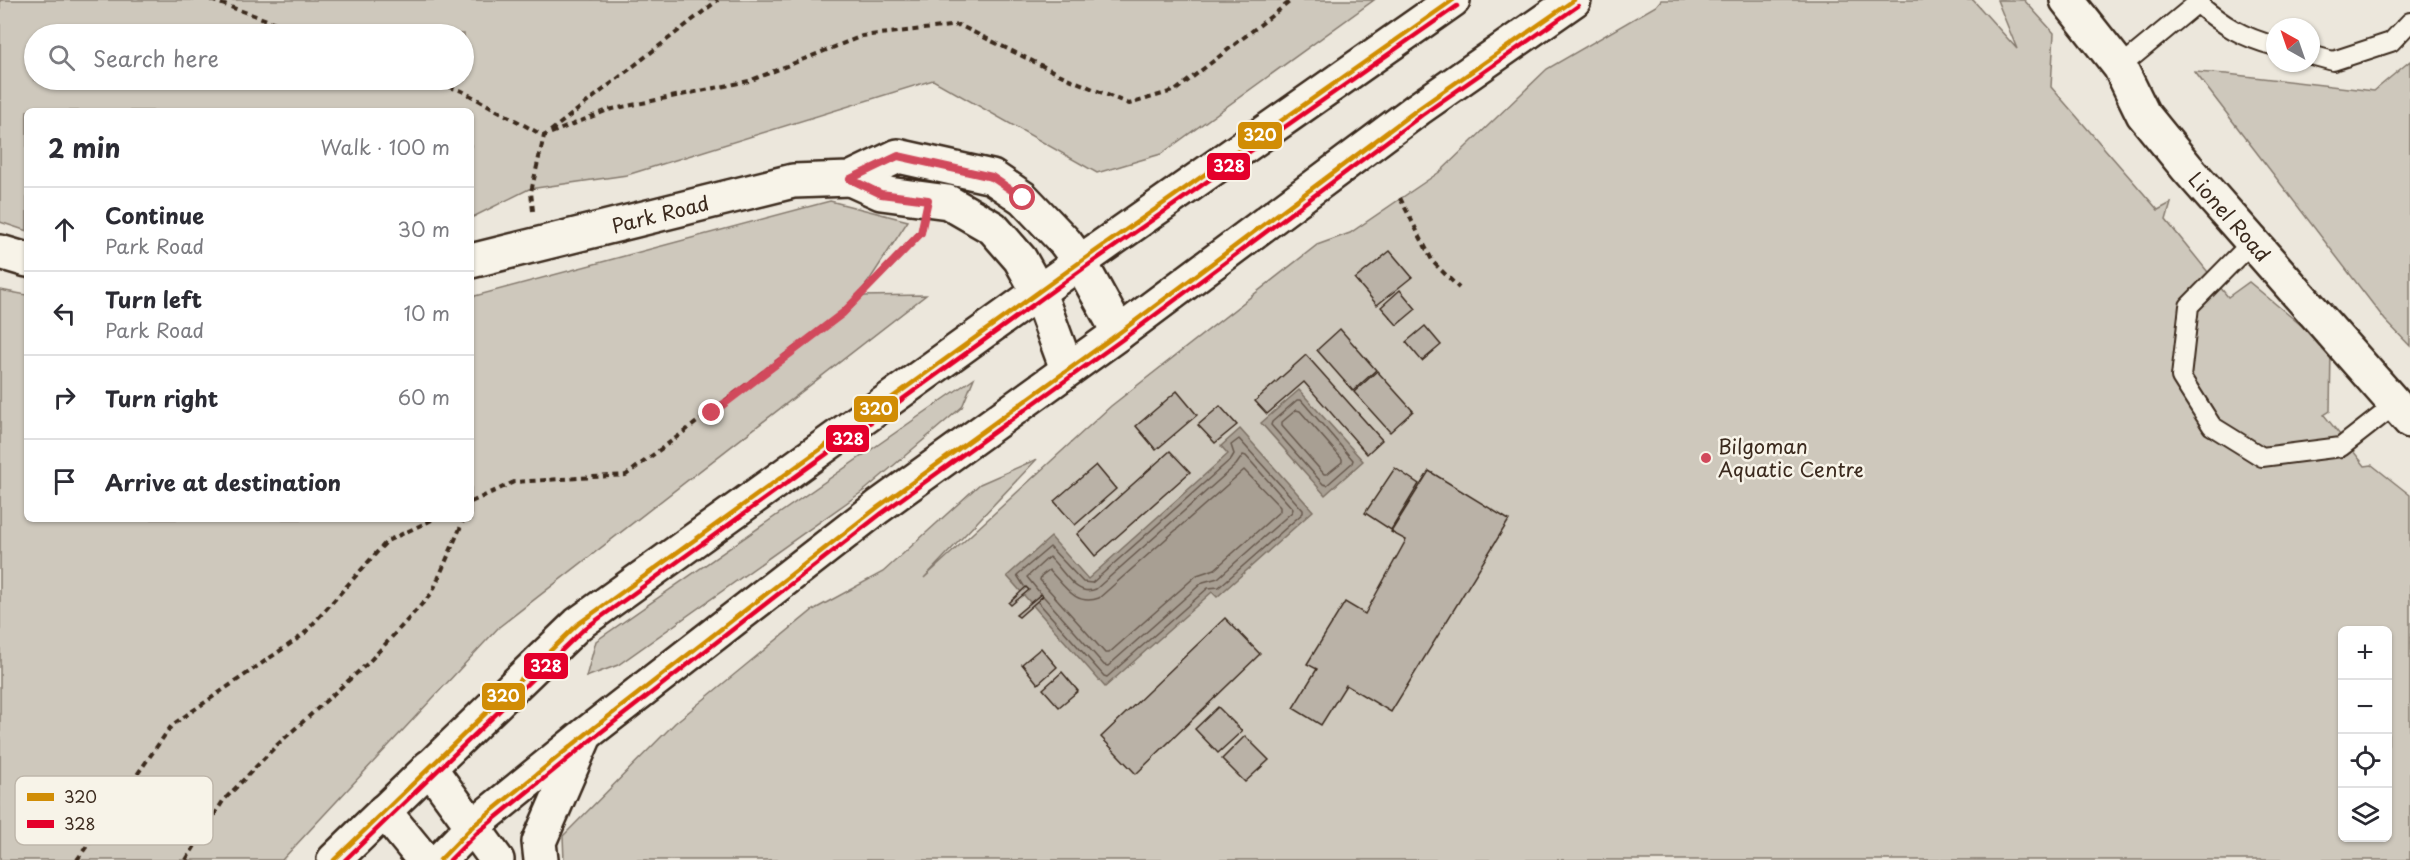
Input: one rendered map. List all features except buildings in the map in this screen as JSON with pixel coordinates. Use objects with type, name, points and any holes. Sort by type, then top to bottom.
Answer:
[{"type":"main road","points":[[334,860],[578,624],[1080,262],[1453,0]]},
{"type":"main road","points":[[440,860],[473,826],[586,734],[878,507],[1119,333],[1418,109],[1574,0]]},
{"type":"main road","name":"Lionel Road","points":[[2067,0],[2121,67],[2143,114],[2187,168],[2403,412]]},
{"type":"main road","name":"Park Road","points":[[474,260],[793,181],[850,179],[898,156],[992,177],[1023,198],[1065,242],[1080,262],[1119,333]]},
{"type":"main road","name":"Park Road","points":[[850,179],[881,194],[948,202],[993,228],[1020,259],[1039,292],[1067,369]]},
{"type":"main road","points":[[0,252],[24,259]]},
{"type":"main road","points":[[541,860],[540,842],[586,734]]},
{"type":"main road","points":[[429,767],[497,860]]},
{"type":"main road","points":[[384,811],[424,860]]},
{"type":"lane","points":[[2121,67],[2200,2],[2223,25],[2266,43]]},
{"type":"lane","points":[[2320,57],[2333,61],[2391,42],[2410,22]]},
{"type":"lane","points":[[2253,241],[2189,306],[2181,377],[2212,426],[2262,457],[2342,447],[2403,412]]},
{"type":"path","points":[[211,0],[278,24]]},
{"type":"path","points":[[536,244],[531,192],[544,136],[717,0]]},
{"type":"path","points":[[544,136],[608,110],[749,81],[862,36],[959,25],[1068,78],[1129,104],[1176,90],[1292,0]]},
{"type":"path","points":[[456,90],[544,136]]},
{"type":"path","points":[[1400,198],[1433,262],[1459,288]]},
{"type":"path","points":[[474,501],[514,482],[626,475],[843,313],[921,233],[928,200]]},
{"type":"path","points":[[136,776],[172,725],[303,635],[387,541],[428,522]]},
{"type":"path","points":[[213,818],[224,801],[277,745],[368,663],[432,593],[463,522]]},
{"type":"path","points":[[77,860],[88,845]]},
{"type":"path","points":[[186,860],[196,845]]},
{"type":"shaded area","points":[[0,0],[1374,0],[1161,154],[1097,173],[933,80],[627,175],[529,189],[474,216],[474,108],[24,108],[24,230],[0,222]]},
{"type":"shaded area","name":"Bilgoman Aquatic Centre","points":[[1661,0],[1973,0],[2017,49],[1997,0],[2024,0],[2054,33],[2051,87],[2158,210],[2171,203],[2166,220],[2228,297],[2249,282],[2331,350],[2330,411],[2324,415],[2365,466],[2372,465],[2410,495],[2410,860],[564,860],[563,836],[675,723],[813,610],[883,572],[980,484],[1037,459],[924,578],[1111,406],[1317,245],[1350,233],[1441,171],[1547,69],[1656,6]]},
{"type":"shaded area","points":[[2410,61],[2410,346],[2385,320],[2195,72],[2374,91]]},
{"type":"shaded area","points":[[830,201],[908,221],[859,296],[926,295],[499,627],[282,860],[0,860],[0,290],[24,294],[24,522],[474,522],[474,296]]},
{"type":"shaded area","points":[[974,378],[962,407],[866,489],[618,665],[586,677],[596,641]]},
{"type":"water","points":[[1299,390],[1363,461],[1325,495],[1261,423]]},
{"type":"water","points":[[1240,429],[1313,511],[1217,597],[1212,592],[1105,687],[1007,576],[1051,537],[1088,579],[1228,454],[1221,446]]},
{"type":"transit line","name":"320","points":[[334,860],[578,624],[1080,262],[1453,0]]},
{"type":"transit line","name":"320","points":[[440,860],[473,826],[586,734],[878,507],[1119,333],[1418,109],[1574,0]]},
{"type":"transit line","name":"328","points":[[345,860],[583,630],[1084,268],[1457,6]]},
{"type":"transit line","name":"328","points":[[450,860],[478,832],[591,740],[882,513],[1123,339],[1422,115],[1578,6]]},
{"type":"place","name":"Bilgoman Aquatic Centre","points":[[1706,458]]},
{"type":"route","points":[[712,413],[843,313],[921,233],[928,200],[881,194],[850,179],[898,156],[992,177],[1023,198]]}]
